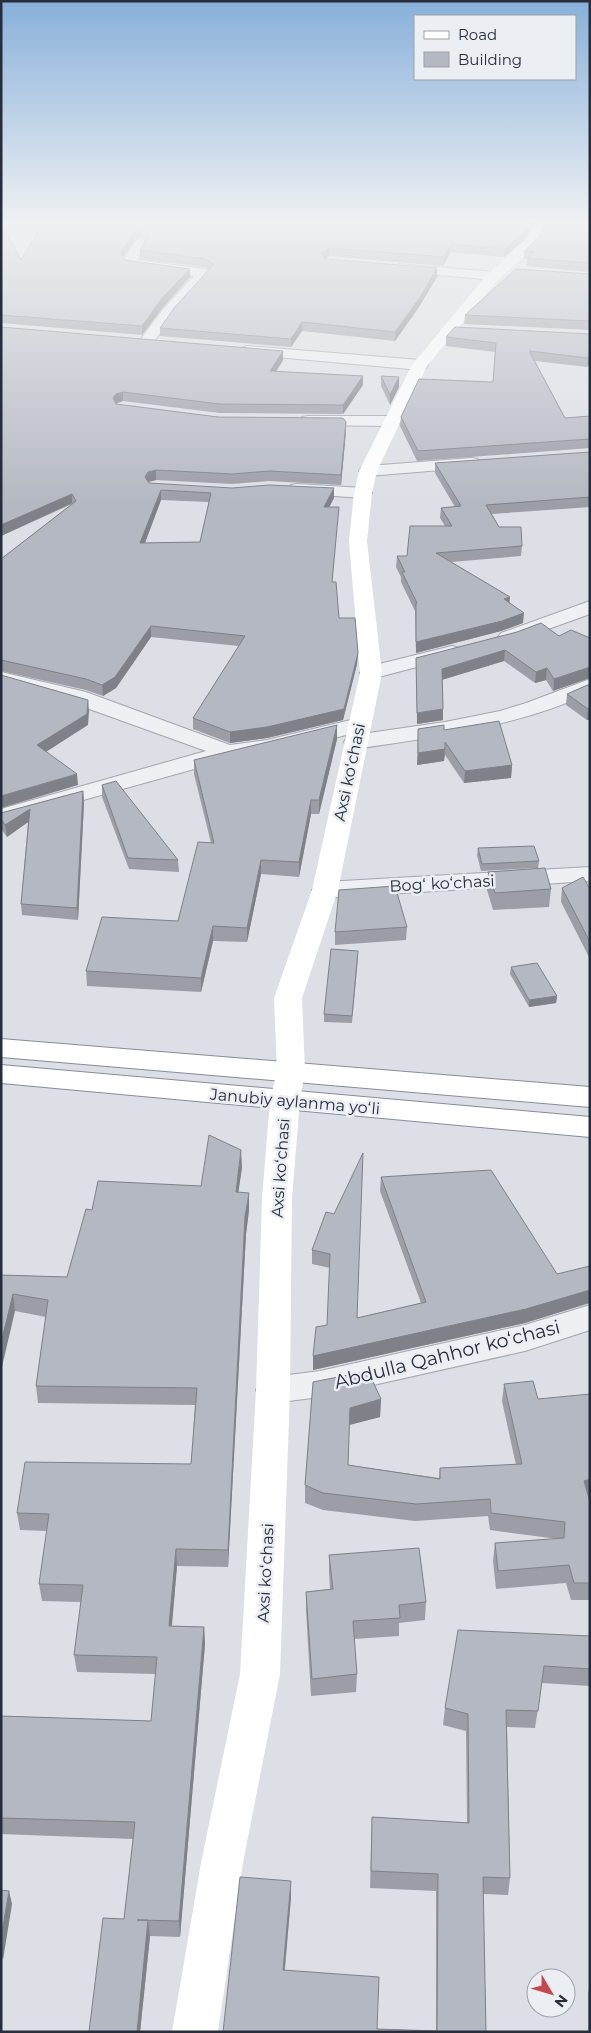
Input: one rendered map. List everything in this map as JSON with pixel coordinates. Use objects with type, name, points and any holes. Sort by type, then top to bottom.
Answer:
[{"type":"main road","name":"Axsi koʻchasi","points":[[195,2032],[222,1863],[260,1674],[273,1390],[277,1198],[285,1100],[291,1071],[288,998],[325,890],[371,673],[358,541],[366,482],[392,422],[420,365],[458,330],[471,315]]},
{"type":"main road","name":"Janubiy aylanma yoʻli","points":[[1,1048],[291,1071],[590,1098]]},
{"type":"main road","name":"Janubiy aylanma yoʻli","points":[[1,1074],[590,1126]]},
{"type":"street","points":[[148,340],[166,315]]},
{"type":"street","points":[[128,339],[166,342]]},
{"type":"street","points":[[232,349],[420,365]]},
{"type":"street","points":[[292,420],[392,422]]},
{"type":"street","points":[[279,489],[366,482],[484,463]]},
{"type":"street","points":[[371,673],[482,644],[590,607]]},
{"type":"street","points":[[1,678],[78,697],[228,752]]},
{"type":"street","points":[[1,816],[228,752],[357,734],[490,721],[562,699],[590,685]]},
{"type":"street","name":"Bogʻ koʻchasi","points":[[325,890],[590,874]]},
{"type":"street","name":"Abdulla Qahhor koʻchasi","points":[[273,1390],[320,1384],[525,1338],[590,1317]]},
{"type":"building","points":[[1,315],[150,315],[142,326]]},
{"type":"building","points":[[169,315],[407,315],[395,332],[302,322],[291,339],[160,328]]},
{"type":"building","points":[[465,315],[590,315],[590,321]]},
{"type":"building","points":[[1,327],[283,351],[270,371],[363,376],[343,405],[219,404],[123,392],[116,394],[113,398],[116,404],[218,417],[343,418],[346,422],[341,475],[269,471],[232,474],[156,470],[148,472],[145,477],[149,483],[232,488],[269,485],[334,488],[324,507],[339,507],[332,582],[336,582],[339,618],[355,618],[358,653],[344,709],[267,727],[230,732],[193,718],[245,636],[151,626],[115,677],[102,685],[86,679],[1,660],[1,559],[76,501],[72,494],[1,525]],"holes":[[[161,490],[211,493],[200,542],[140,543]]]},
{"type":"building","points":[[455,327],[590,334],[590,355],[588,358],[529,351],[565,418],[590,416],[590,439],[418,451],[401,417],[419,379],[493,382],[496,343],[446,337]]},
{"type":"building","points":[[381,376],[399,377],[390,395]]},
{"type":"building","points":[[590,452],[590,497],[486,505],[499,527],[521,527],[522,546],[436,553],[510,597],[504,599],[524,613],[502,621],[416,642],[417,603],[402,572],[405,572],[397,556],[407,556],[410,526],[452,526],[441,508],[461,506],[435,463]]},
{"type":"building","points":[[541,623],[559,636],[571,630],[590,638],[590,667],[554,679],[547,668],[536,672],[505,650],[442,669],[443,709],[417,713],[416,658],[517,632]]},
{"type":"building","points":[[1,675],[88,700],[87,714],[37,745],[77,774],[1,796]]},
{"type":"building","points":[[590,684],[590,708],[588,709],[567,694]]},
{"type":"building","points":[[499,721],[512,765],[465,771],[445,742],[445,749],[418,753],[418,729],[444,725],[444,730]]},
{"type":"building","points":[[337,725],[319,800],[311,800],[299,862],[261,860],[247,928],[213,926],[201,978],[86,971],[102,917],[178,921],[198,842],[214,843],[194,760]]},
{"type":"building","points":[[116,781],[178,860],[128,858],[102,785]]},
{"type":"building","points":[[83,791],[77,908],[21,904],[30,809],[5,825],[1,819],[1,813]]},
{"type":"building","points":[[534,846],[539,861],[482,864],[478,848]]},
{"type":"building","points":[[545,868],[551,889],[495,893],[488,872]]},
{"type":"building","points":[[583,877],[590,889],[590,942],[562,888]]},
{"type":"building","points":[[395,886],[407,927],[335,932],[339,890]]},
{"type":"building","points":[[331,949],[358,951],[352,1016],[324,1014]]},
{"type":"building","points":[[537,963],[557,996],[529,1000],[511,967]]},
{"type":"building","points":[[209,1135],[241,1150],[236,1192],[249,1193],[245,1217],[228,1550],[176,1549],[169,1626],[204,1627],[179,1921],[148,1920],[137,2032],[89,2032],[103,1918],[124,1919],[135,1822],[1,1818],[1,1716],[151,1721],[157,1657],[74,1655],[83,1585],[39,1584],[49,1514],[17,1513],[25,1462],[191,1464],[197,1388],[36,1386],[48,1300],[13,1294],[1,1343],[1,1275],[67,1277],[86,1209],[92,1210],[98,1181],[201,1186]]},
{"type":"building","points":[[363,1153],[357,1318],[426,1302],[381,1177],[491,1170],[557,1274],[590,1266],[590,1290],[526,1309],[313,1356],[316,1327],[327,1325],[330,1254],[312,1250],[326,1212],[334,1214]]},
{"type":"building","points":[[368,1371],[381,1399],[350,1408],[348,1465],[440,1479],[440,1468],[522,1464],[504,1384],[533,1381],[538,1399],[590,1394],[590,1479],[584,1481],[590,1502],[590,1583],[574,1583],[569,1565],[498,1571],[495,1543],[564,1538],[565,1522],[491,1513],[490,1499],[416,1504],[323,1493],[305,1485],[313,1382]]},
{"type":"building","points":[[419,1548],[426,1602],[399,1605],[400,1618],[353,1621],[357,1674],[312,1679],[306,1592],[333,1589],[329,1555]]},
{"type":"building","points":[[458,1630],[590,1636],[590,1669],[544,1666],[538,1711],[506,1710],[510,1878],[483,1877],[486,2032],[223,2032],[240,1877],[291,1881],[283,1970],[379,1977],[377,2029],[437,2031],[438,1874],[371,1871],[372,1817],[469,1823],[468,1714],[445,1708]]},
{"type":"building","points":[[1,1890],[9,1891],[1,1938]]}]
